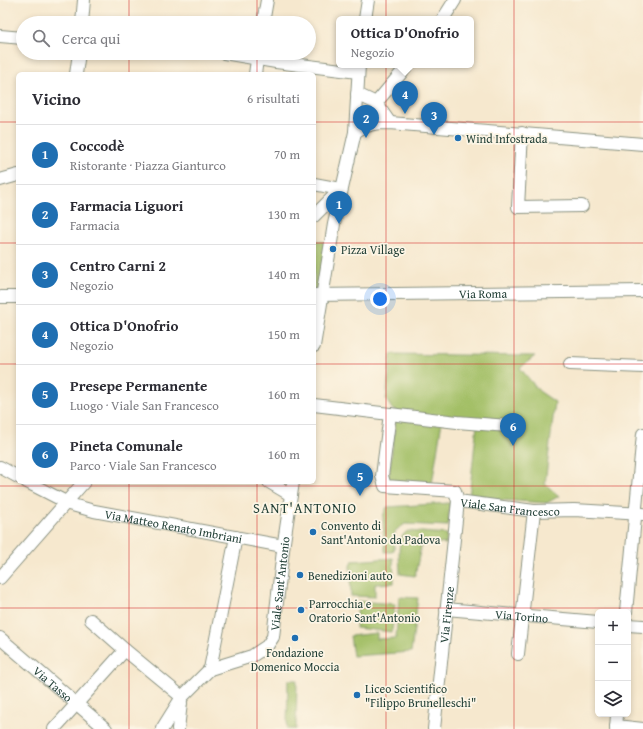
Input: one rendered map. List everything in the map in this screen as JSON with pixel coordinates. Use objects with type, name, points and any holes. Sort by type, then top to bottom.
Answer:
[{"type":"street","points":[[83,16],[84,0]]},
{"type":"street","points":[[264,16],[267,0]]},
{"type":"street","points":[[365,16],[368,0]]},
{"type":"street","points":[[445,16],[455,0]]},
{"type":"street","points":[[0,36],[16,37]]},
{"type":"street","points":[[76,72],[78,60]]},
{"type":"street","points":[[255,72],[257,60]]},
{"type":"street","points":[[292,60],[336,65]]},
{"type":"street","points":[[316,320],[318,295],[334,224],[340,189],[355,132],[356,94],[359,68]]},
{"type":"street","points":[[376,103],[405,68]]},
{"type":"street","points":[[356,94],[376,103],[390,123]]},
{"type":"street","points":[[355,132],[372,123],[390,123],[643,144]]},
{"type":"street","points":[[522,133],[518,207],[582,206]]},
{"type":"street","points":[[0,180],[16,176]]},
{"type":"street","points":[[316,184],[340,189]]},
{"type":"street","points":[[316,214],[340,189]]},
{"type":"street","points":[[316,221],[334,224]]},
{"type":"street","name":"Via Roma","points":[[318,295],[643,291]]},
{"type":"street","points":[[0,297],[16,297]]},
{"type":"street","points":[[570,364],[643,367]]},
{"type":"street","points":[[316,405],[456,422],[508,426]]},
{"type":"street","name":"Viale San Francesco","points":[[390,414],[382,476],[385,486],[455,491],[458,501],[534,511],[574,510],[639,513]]},
{"type":"street","points":[[626,609],[639,513],[643,434]]},
{"type":"street","points":[[0,467],[16,476]]},
{"type":"street","name":"Via Matteo Renato Imbriani","points":[[31,484],[66,502],[94,511],[284,546]]},
{"type":"street","points":[[0,578],[82,484]]},
{"type":"street","points":[[272,484],[291,495]]},
{"type":"street","name":"Viale Sant'Antonio","points":[[162,729],[182,697],[210,669],[252,656],[267,646],[273,637],[293,484]]},
{"type":"street","name":"Via Firenze","points":[[434,729],[458,501]]},
{"type":"street","points":[[518,654],[534,511]]},
{"type":"street","points":[[210,669],[236,537]]},
{"type":"street","name":"Via Torino","points":[[446,609],[595,622]]},
{"type":"street","points":[[90,620],[182,697],[178,729]]},
{"type":"street","points":[[631,625],[643,626]]},
{"type":"street","name":"Via Tasso","points":[[0,638],[106,729]]},
{"type":"street","points":[[54,729],[125,650]]},
{"type":"street","points":[[618,717],[616,728],[643,729]]},
{"type":"green space","points":[[316,240],[327,243],[319,292],[316,292]]},
{"type":"green space","points":[[391,354],[535,356],[520,368],[539,391],[555,402],[545,484],[559,496],[547,503],[469,498],[477,424],[442,421],[432,484],[388,482],[397,411],[392,409],[386,399]]},
{"type":"green space","points":[[450,503],[448,526],[405,524],[395,531],[394,550],[392,552],[385,552],[383,516],[387,507]]},
{"type":"green space","points":[[408,531],[447,534],[446,544],[422,541],[415,576],[400,574],[400,544],[404,534]]},
{"type":"green space","points":[[393,558],[394,583],[375,584],[375,597],[351,596],[350,566],[352,561]]},
{"type":"green space","points":[[399,597],[418,598],[411,652],[353,656],[350,636],[377,633],[377,639],[396,638]]},
{"type":"green space","points":[[358,601],[395,604],[392,632],[356,628]]},
{"type":"green space","points":[[288,680],[297,680],[296,729],[287,729]]},
{"type":"place","name":"Ottica D'Onofrio","points":[[405,114]]},
{"type":"place","name":"Centro Carni 2","points":[[434,135]]},
{"type":"place","name":"Farmacia Liguori","points":[[366,138]]},
{"type":"place","name":"Wind Infostrada","points":[[458,138]]},
{"type":"place","name":"Coccodè","points":[[339,224]]},
{"type":"place","name":"Pizza Village","points":[[333,249]]},
{"type":"place","name":"Pineta Comunale","points":[[513,446]]},
{"type":"place","name":"Presepe Permanente","points":[[360,496]]},
{"type":"place","name":"Convento di Sant'Antonio da Padova","points":[[313,532]]},
{"type":"place","name":"Benedizioni auto","points":[[300,575]]},
{"type":"place","name":"Parrocchia e Oratorio Sant'Antonio","points":[[301,610]]},
{"type":"place","name":"Fondazione Domenico Moccia","points":[[295,638]]},
{"type":"place","name":"Liceo Scientifico \"Filippo Brunelleschi\"","points":[[357,695]]},
{"type":"district","name":"SANT'ANTONIO","points":[[305,508]]}]
